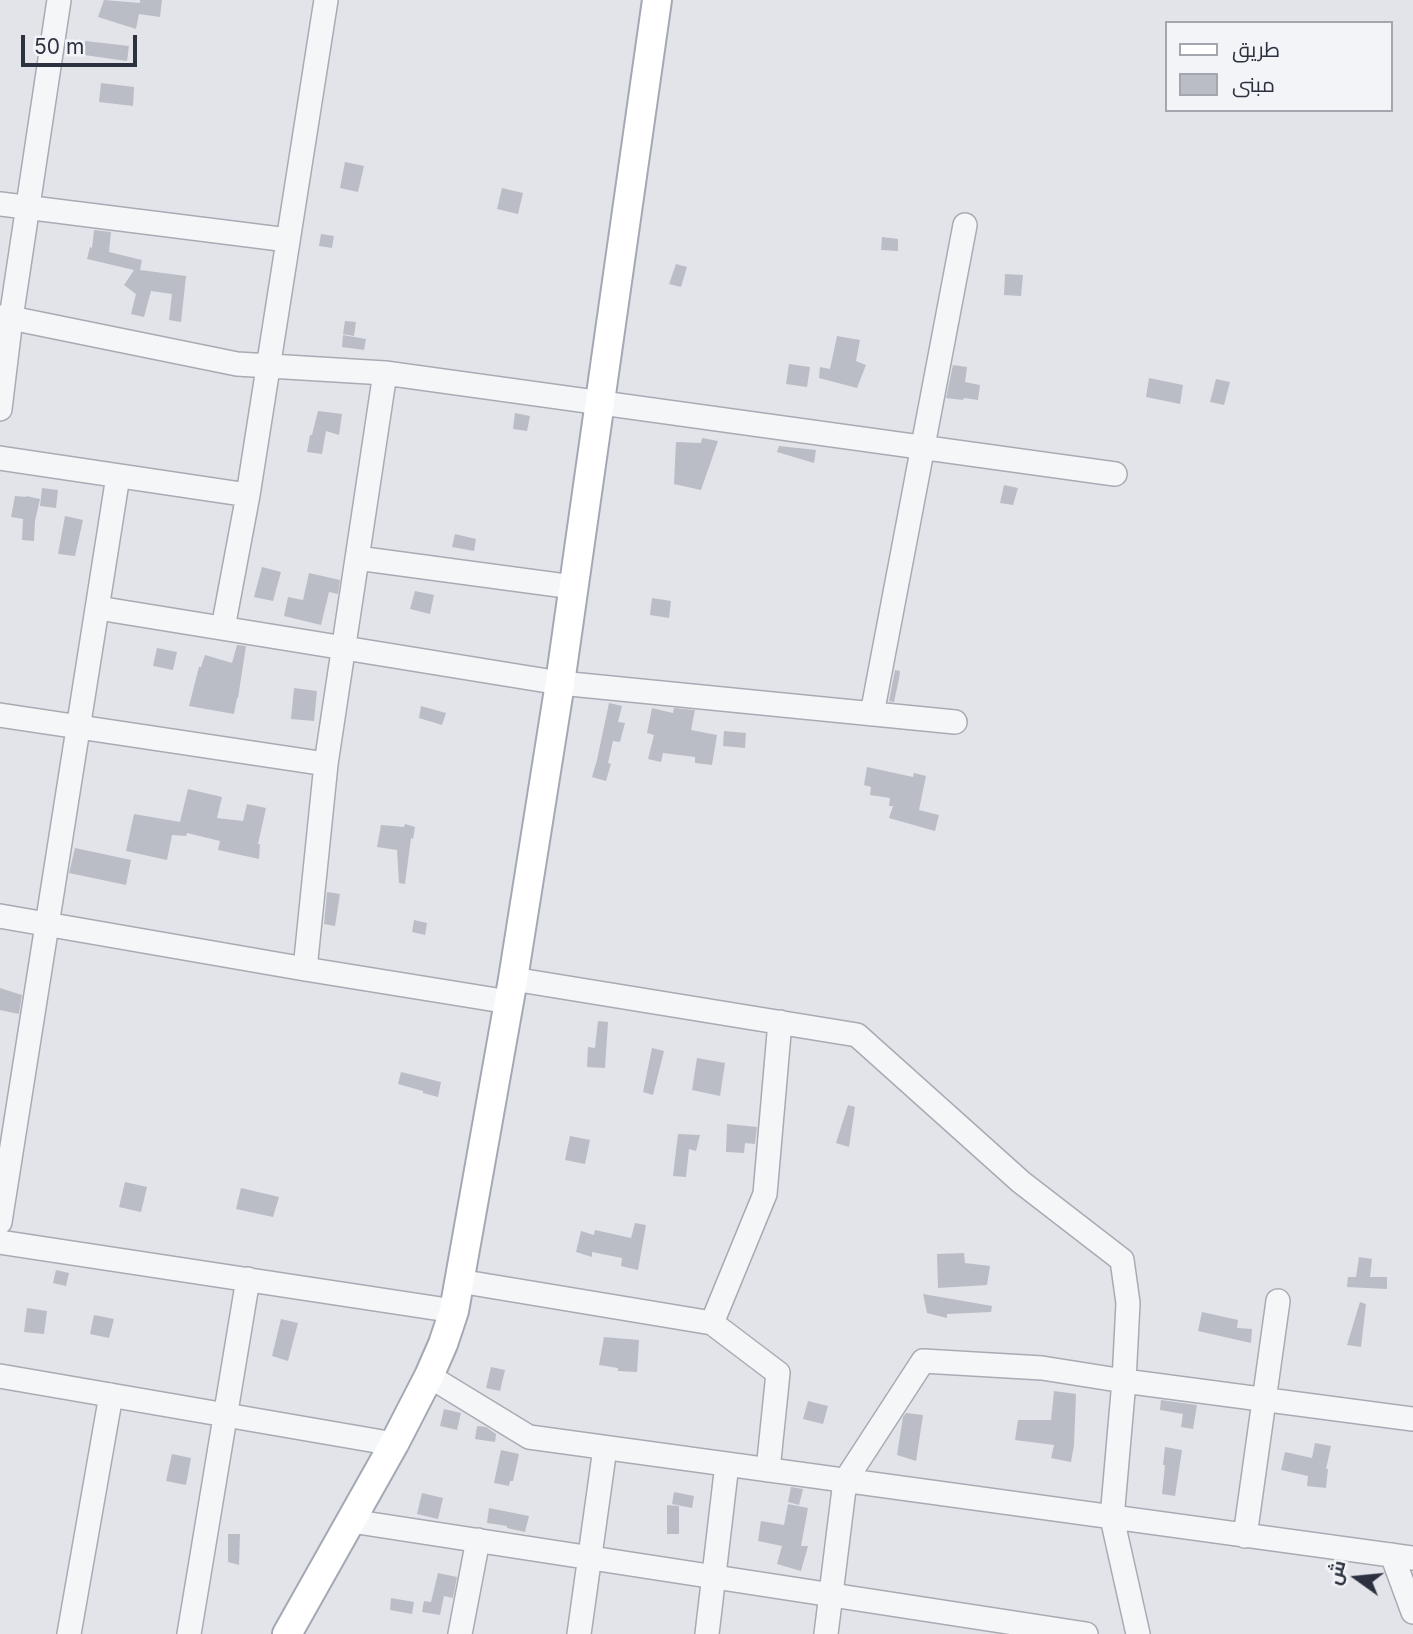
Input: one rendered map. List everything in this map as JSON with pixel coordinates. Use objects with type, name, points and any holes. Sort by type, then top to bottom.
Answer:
[{"type":"main road","points":[[287,1634],[394,1444],[429,1376],[454,1311],[511,991],[560,683],[657,0]]},
{"type":"street","points":[[0,408],[5,318],[27,209],[59,0]]},
{"type":"street","points":[[223,628],[248,495],[326,0]]},
{"type":"street","points":[[0,204],[288,240]]},
{"type":"street","points":[[872,714],[965,225]]},
{"type":"street","points":[[5,318],[237,364],[385,373],[1115,474]]},
{"type":"street","points":[[305,970],[326,764],[385,373]]},
{"type":"street","points":[[0,458],[248,495]]},
{"type":"street","points":[[0,1222],[118,476]]},
{"type":"street","points":[[358,558],[573,587]]},
{"type":"street","points":[[97,608],[560,683],[954,722]]},
{"type":"street","points":[[0,715],[326,764]]},
{"type":"street","points":[[0,916],[305,970],[780,1022],[857,1035],[1021,1182],[1122,1260],[1128,1303],[1112,1518],[1138,1634]]},
{"type":"street","points":[[712,1323],[765,1194],[780,1022]]},
{"type":"street","points":[[0,1242],[454,1311]]},
{"type":"street","points":[[188,1634],[248,1279]]},
{"type":"street","points":[[459,1282],[712,1323],[778,1373],[768,1470]]},
{"type":"street","points":[[1245,1536],[1278,1301]]},
{"type":"street","points":[[825,1634],[845,1481],[923,1362],[1042,1368],[1413,1419]]},
{"type":"street","points":[[0,1376],[394,1444]]},
{"type":"street","points":[[429,1376],[529,1437],[1403,1557],[1413,1612]]},
{"type":"street","points":[[69,1634],[111,1395]]},
{"type":"street","points":[[579,1634],[605,1448]]},
{"type":"street","points":[[707,1634],[727,1464]]},
{"type":"street","points":[[351,1521],[1086,1634]]},
{"type":"street","points":[[460,1634],[478,1540]]},
{"type":"building","points":[[104,0],[140,3],[140,0],[162,0],[160,17],[139,14],[136,29],[98,17]]},
{"type":"building","points":[[85,41],[129,46],[127,61],[84,55]]},
{"type":"building","points":[[101,83],[134,87],[133,106],[99,102]]},
{"type":"building","points":[[345,162],[364,166],[358,192],[340,188]]},
{"type":"building","points":[[502,188],[523,193],[518,214],[497,209]]},
{"type":"building","points":[[94,230],[111,232],[109,252],[142,260],[140,270],[186,276],[181,322],[169,320],[172,294],[151,291],[144,317],[131,314],[136,294],[124,285],[134,270],[87,259],[90,247],[92,248]]},
{"type":"building","points":[[321,234],[334,236],[332,248],[319,246]]},
{"type":"building","points":[[882,237],[898,239],[898,251],[881,250]]},
{"type":"building","points":[[676,264],[687,267],[681,287],[669,284]]},
{"type":"building","points":[[1005,274],[1023,275],[1021,296],[1004,295]]},
{"type":"building","points":[[345,321],[356,322],[354,336],[343,334]]},
{"type":"building","points":[[343,335],[366,339],[364,350],[342,347]]},
{"type":"building","points":[[837,336],[860,340],[856,361],[866,365],[857,388],[819,378],[820,367],[830,369]]},
{"type":"building","points":[[789,364],[810,367],[807,387],[786,384]]},
{"type":"building","points":[[953,365],[967,367],[965,382],[980,385],[978,400],[946,398]]},
{"type":"building","points":[[1149,378],[1183,385],[1180,404],[1146,397]]},
{"type":"building","points":[[1216,379],[1230,382],[1224,405],[1210,402]]},
{"type":"building","points":[[318,411],[342,414],[339,435],[326,431],[322,454],[307,452]]},
{"type":"building","points":[[515,413],[530,416],[527,431],[513,429]]},
{"type":"building","points":[[702,438],[718,441],[701,490],[674,484],[676,442],[701,443]]},
{"type":"building","points":[[779,446],[816,450],[814,463],[777,452]]},
{"type":"building","points":[[1004,485],[1018,488],[1013,505],[1000,503]]},
{"type":"building","points":[[42,488],[58,490],[56,508],[40,506]]},
{"type":"building","points":[[15,496],[40,499],[34,541],[22,540],[23,519],[11,517]]},
{"type":"building","points":[[65,516],[83,520],[75,556],[58,554]]},
{"type":"building","points":[[455,534],[476,539],[474,551],[452,547]]},
{"type":"building","points":[[262,567],[281,572],[273,601],[254,597]]},
{"type":"building","points":[[309,573],[340,580],[338,594],[329,592],[321,625],[284,616],[288,597],[303,600]]},
{"type":"building","points":[[415,591],[434,595],[430,614],[410,609]]},
{"type":"building","points":[[652,598],[671,601],[669,618],[650,615]]},
{"type":"building","points":[[237,645],[246,646],[234,714],[189,706],[199,667],[205,655],[232,663]]},
{"type":"building","points":[[157,648],[177,652],[173,670],[153,666]]},
{"type":"building","points":[[895,670],[900,671],[894,702],[889,701]]},
{"type":"building","points":[[294,688],[317,691],[314,721],[291,719]]},
{"type":"building","points":[[609,703],[622,706],[618,722],[625,723],[620,742],[613,741],[606,781],[592,777]]},
{"type":"building","points":[[421,706],[446,713],[442,725],[419,718]]},
{"type":"building","points":[[652,708],[673,713],[674,708],[695,710],[691,730],[717,735],[712,765],[695,763],[695,757],[663,753],[661,762],[648,759],[654,735],[647,733]]},
{"type":"building","points":[[724,731],[746,733],[745,748],[723,746]]},
{"type":"building","points":[[867,767],[913,777],[914,773],[926,776],[919,810],[939,815],[935,831],[889,818],[893,806],[889,806],[890,798],[870,795],[871,787],[864,785]]},
{"type":"building","points":[[188,789],[222,797],[217,818],[243,821],[247,804],[266,808],[258,844],[259,859],[218,850],[220,841],[187,833],[186,836],[172,835],[167,860],[126,851],[134,814],[180,822]]},
{"type":"building","points":[[405,824],[415,827],[405,884],[399,883],[397,850],[377,847],[381,825],[404,827]]},
{"type":"building","points":[[75,848],[131,860],[126,885],[69,873]]},
{"type":"building","points":[[327,892],[340,894],[335,926],[324,924]]},
{"type":"building","points":[[414,920],[427,923],[425,935],[412,932]]},
{"type":"building","points":[[0,988],[22,995],[19,1014],[0,1010]]},
{"type":"building","points":[[598,1021],[608,1022],[605,1068],[587,1067],[588,1047],[595,1048]]},
{"type":"building","points":[[652,1048],[664,1051],[653,1095],[643,1092]]},
{"type":"building","points":[[697,1058],[725,1063],[720,1096],[692,1090]]},
{"type":"building","points":[[401,1072],[441,1082],[438,1097],[398,1084]]},
{"type":"building","points":[[848,1105],[855,1107],[849,1147],[836,1143]]},
{"type":"building","points":[[727,1124],[757,1127],[755,1144],[745,1143],[744,1153],[726,1152]]},
{"type":"building","points":[[678,1134],[700,1135],[696,1151],[689,1149],[686,1177],[673,1176]]},
{"type":"building","points":[[570,1136],[590,1140],[585,1164],[565,1160]]},
{"type":"building","points":[[125,1182],[147,1187],[141,1212],[119,1207]]},
{"type":"building","points":[[241,1188],[279,1197],[273,1217],[236,1209]]},
{"type":"building","points":[[635,1223],[646,1225],[638,1270],[621,1266],[622,1258],[592,1252],[592,1257],[576,1252],[581,1231],[594,1235],[595,1230],[631,1238]]},
{"type":"building","points":[[964,1253],[965,1263],[990,1266],[987,1285],[938,1288],[937,1254]]},
{"type":"building","points":[[1359,1257],[1372,1259],[1370,1277],[1387,1277],[1387,1289],[1347,1287],[1348,1277],[1356,1277]]},
{"type":"building","points":[[56,1270],[69,1273],[66,1286],[53,1283]]},
{"type":"building","points":[[923,1294],[992,1306],[991,1312],[947,1314],[947,1318],[927,1313]]},
{"type":"building","points":[[1360,1302],[1366,1304],[1361,1347],[1347,1345]]},
{"type":"building","points":[[27,1308],[47,1311],[44,1334],[24,1332]]},
{"type":"building","points":[[1202,1312],[1238,1320],[1237,1328],[1252,1329],[1251,1343],[1198,1331]]},
{"type":"building","points":[[94,1315],[114,1319],[109,1338],[90,1334]]},
{"type":"building","points":[[281,1319],[298,1323],[288,1361],[272,1356]]},
{"type":"building","points":[[604,1337],[639,1340],[637,1372],[618,1371],[618,1368],[599,1365]]},
{"type":"building","points":[[491,1367],[505,1370],[500,1391],[486,1388]]},
{"type":"building","points":[[1054,1391],[1076,1394],[1071,1462],[1051,1458],[1054,1445],[1015,1440],[1018,1420],[1051,1420]]},
{"type":"building","points":[[1161,1400],[1197,1405],[1193,1429],[1181,1427],[1183,1414],[1160,1410]]},
{"type":"building","points":[[808,1401],[828,1406],[823,1424],[803,1419]]},
{"type":"building","points":[[444,1409],[461,1413],[457,1430],[440,1426]]},
{"type":"building","points":[[906,1413],[923,1415],[916,1461],[897,1455]]},
{"type":"building","points":[[477,1426],[486,1427],[496,1434],[495,1442],[475,1439]]},
{"type":"building","points":[[1315,1443],[1331,1446],[1326,1469],[1326,1488],[1307,1486],[1308,1476],[1281,1470],[1285,1452],[1312,1458]]},
{"type":"building","points":[[1165,1447],[1182,1450],[1175,1496],[1162,1494]]},
{"type":"building","points":[[501,1450],[519,1454],[513,1481],[510,1481],[509,1486],[494,1483]]},
{"type":"building","points":[[172,1454],[191,1458],[186,1485],[166,1481]]},
{"type":"building","points":[[791,1487],[803,1489],[799,1505],[788,1502]]},
{"type":"building","points":[[674,1492],[694,1496],[692,1508],[672,1504]]},
{"type":"building","points":[[422,1493],[443,1498],[438,1519],[417,1514]]},
{"type":"building","points":[[788,1504],[808,1508],[801,1546],[808,1546],[801,1571],[777,1564],[782,1546],[758,1541],[761,1521],[784,1525]]},
{"type":"building","points":[[667,1505],[679,1506],[679,1534],[667,1534]]},
{"type":"building","points":[[489,1508],[529,1516],[525,1532],[487,1523]]},
{"type":"building","points":[[228,1534],[240,1534],[239,1565],[228,1562]]},
{"type":"building","points":[[438,1573],[457,1577],[453,1598],[444,1596],[440,1615],[422,1612],[424,1601],[431,1602]]},
{"type":"building","points":[[391,1598],[414,1602],[412,1614],[390,1610]]}]
